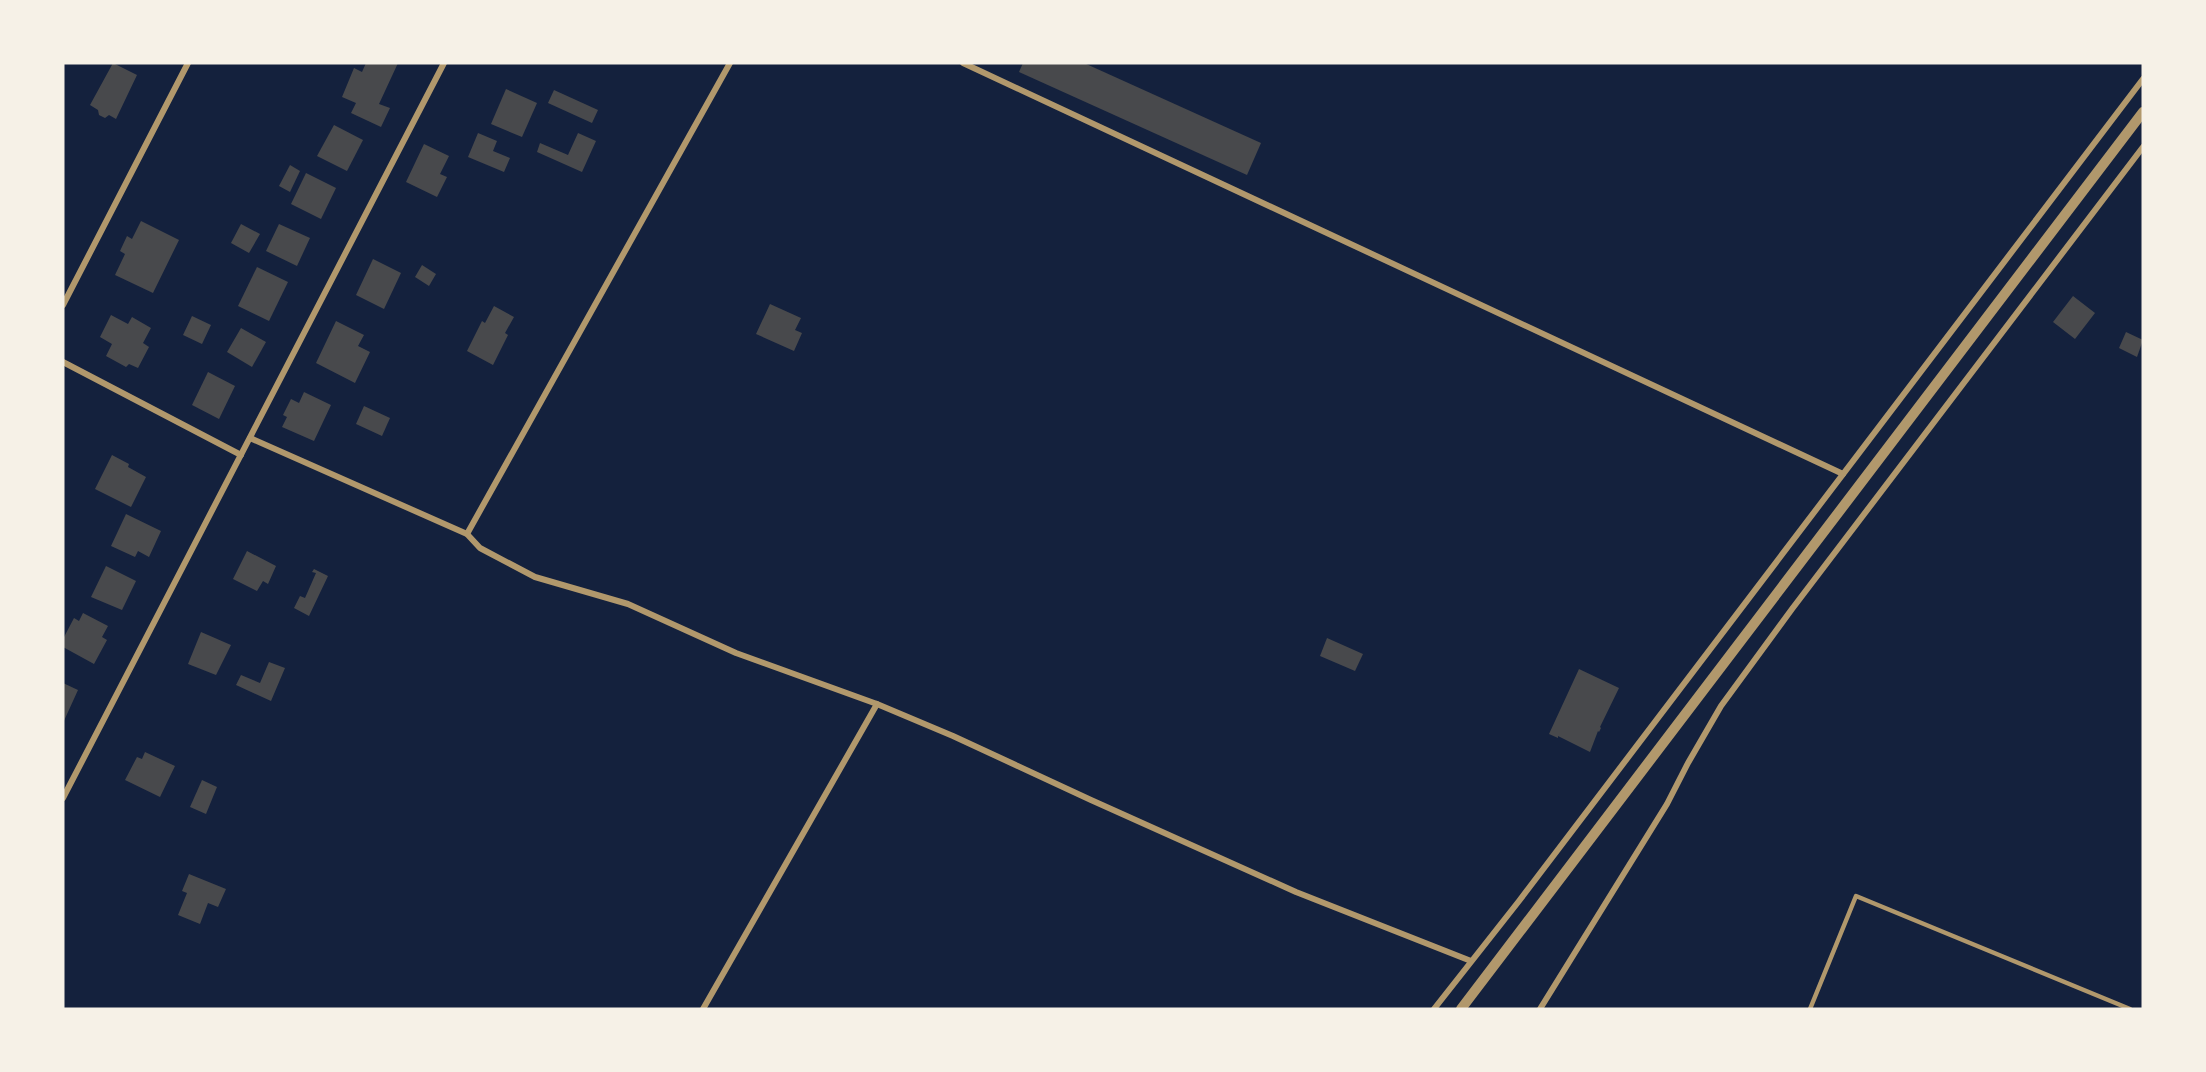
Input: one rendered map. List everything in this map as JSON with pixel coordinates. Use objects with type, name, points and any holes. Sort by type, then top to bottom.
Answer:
[{"type":"street","points":[[63,305],[188,63]]},
{"type":"street","points":[[63,798],[444,63]]},
{"type":"street","points":[[467,534],[730,63]]},
{"type":"street","points":[[963,63],[1843,474]]},
{"type":"street","points":[[1434,1009],[1519,901],[2143,79]]},
{"type":"street","points":[[1461,1009],[2143,112]]},
{"type":"street","points":[[1540,1009],[1667,804],[1721,706],[2143,147]]},
{"type":"street","points":[[63,362],[241,455]]},
{"type":"street","points":[[250,438],[467,534],[480,548],[535,577],[628,604],[736,653],[877,704],[953,736],[1296,892],[1471,961]]},
{"type":"street","points":[[703,1009],[877,704]]},
{"type":"lane","points":[[1810,1009],[1856,896],[2130,1009]]},
{"type":"building","points":[[113,63],[137,75],[116,119],[109,115],[105,118],[99,115],[98,110],[90,105]]},
{"type":"building","points":[[366,63],[398,63],[379,104],[390,108],[381,127],[351,113],[356,103],[342,97],[354,68],[362,72]]},
{"type":"building","points":[[1023,63],[1084,63],[1261,143],[1247,175],[1019,72]]},
{"type":"building","points":[[506,89],[537,103],[522,137],[491,124]]},
{"type":"building","points":[[554,90],[598,110],[592,123],[548,103]]},
{"type":"building","points":[[334,125],[363,140],[347,171],[317,156]]},
{"type":"building","points":[[478,133],[497,141],[493,151],[510,158],[504,172],[468,157]]},
{"type":"building","points":[[578,133],[596,141],[582,172],[537,152],[540,143],[568,155]]},
{"type":"building","points":[[424,144],[449,156],[440,174],[447,177],[437,197],[406,182]]},
{"type":"building","points":[[290,165],[300,171],[290,192],[279,186]]},
{"type":"building","points":[[306,173],[336,188],[321,219],[291,204]]},
{"type":"building","points":[[141,221],[179,240],[153,293],[115,275],[125,254],[120,251],[127,236],[132,239]]},
{"type":"building","points":[[241,224],[260,234],[249,253],[231,243]]},
{"type":"building","points":[[279,224],[310,238],[297,266],[266,251]]},
{"type":"building","points":[[373,259],[401,273],[384,309],[356,295]]},
{"type":"building","points":[[422,265],[436,274],[429,286],[415,277]]},
{"type":"building","points":[[257,267],[288,282],[269,321],[238,306]]},
{"type":"building","points":[[2073,296],[2095,313],[2075,339],[2053,322]]},
{"type":"building","points":[[770,304],[801,318],[795,330],[802,333],[794,351],[756,334]]},
{"type":"building","points":[[494,306],[514,317],[505,333],[508,335],[493,365],[467,351],[482,321],[485,323]]},
{"type":"building","points":[[111,315],[128,324],[132,317],[151,328],[143,343],[149,347],[138,368],[129,364],[126,367],[106,356],[112,344],[100,337]]},
{"type":"building","points":[[192,316],[211,325],[202,344],[183,335]]},
{"type":"building","points":[[336,321],[364,335],[358,346],[370,352],[355,383],[316,363]]},
{"type":"building","points":[[241,328],[266,342],[252,367],[227,352]]},
{"type":"building","points":[[2126,332],[2143,340],[2137,357],[2119,348]]},
{"type":"building","points":[[208,372],[235,386],[219,419],[192,405]]},
{"type":"building","points":[[304,392],[331,405],[314,441],[282,427],[287,417],[283,415],[291,399],[299,403]]},
{"type":"building","points":[[364,406],[390,418],[382,436],[356,424]]},
{"type":"building","points":[[112,455],[146,477],[131,507],[95,489]]},
{"type":"building","points":[[126,514],[161,531],[149,557],[138,551],[135,557],[111,546]]},
{"type":"building","points":[[247,551],[276,566],[268,584],[263,581],[257,591],[233,579]]},
{"type":"building","points":[[106,566],[136,581],[122,610],[91,597]]},
{"type":"building","points":[[314,569],[328,576],[309,616],[294,608],[300,596],[305,598],[316,573],[312,572]]},
{"type":"building","points":[[83,613],[108,626],[102,637],[107,640],[94,664],[63,647],[63,639],[74,618],[79,621]]},
{"type":"building","points":[[201,632],[231,645],[216,675],[188,664]]},
{"type":"building","points":[[1327,638],[1363,654],[1355,671],[1320,656]]},
{"type":"building","points":[[269,662],[285,668],[271,701],[236,685],[241,675],[260,683]]},
{"type":"building","points":[[1579,669],[1619,688],[1590,752],[1549,734]]},
{"type":"building","points":[[63,683],[78,690],[63,723]]},
{"type":"building","points":[[145,752],[175,766],[160,797],[125,780],[137,757],[142,759]]},
{"type":"building","points":[[202,780],[217,787],[206,814],[190,807]]},
{"type":"building","points":[[189,874],[226,889],[218,907],[208,903],[200,924],[178,915],[187,893],[182,891]]}]
